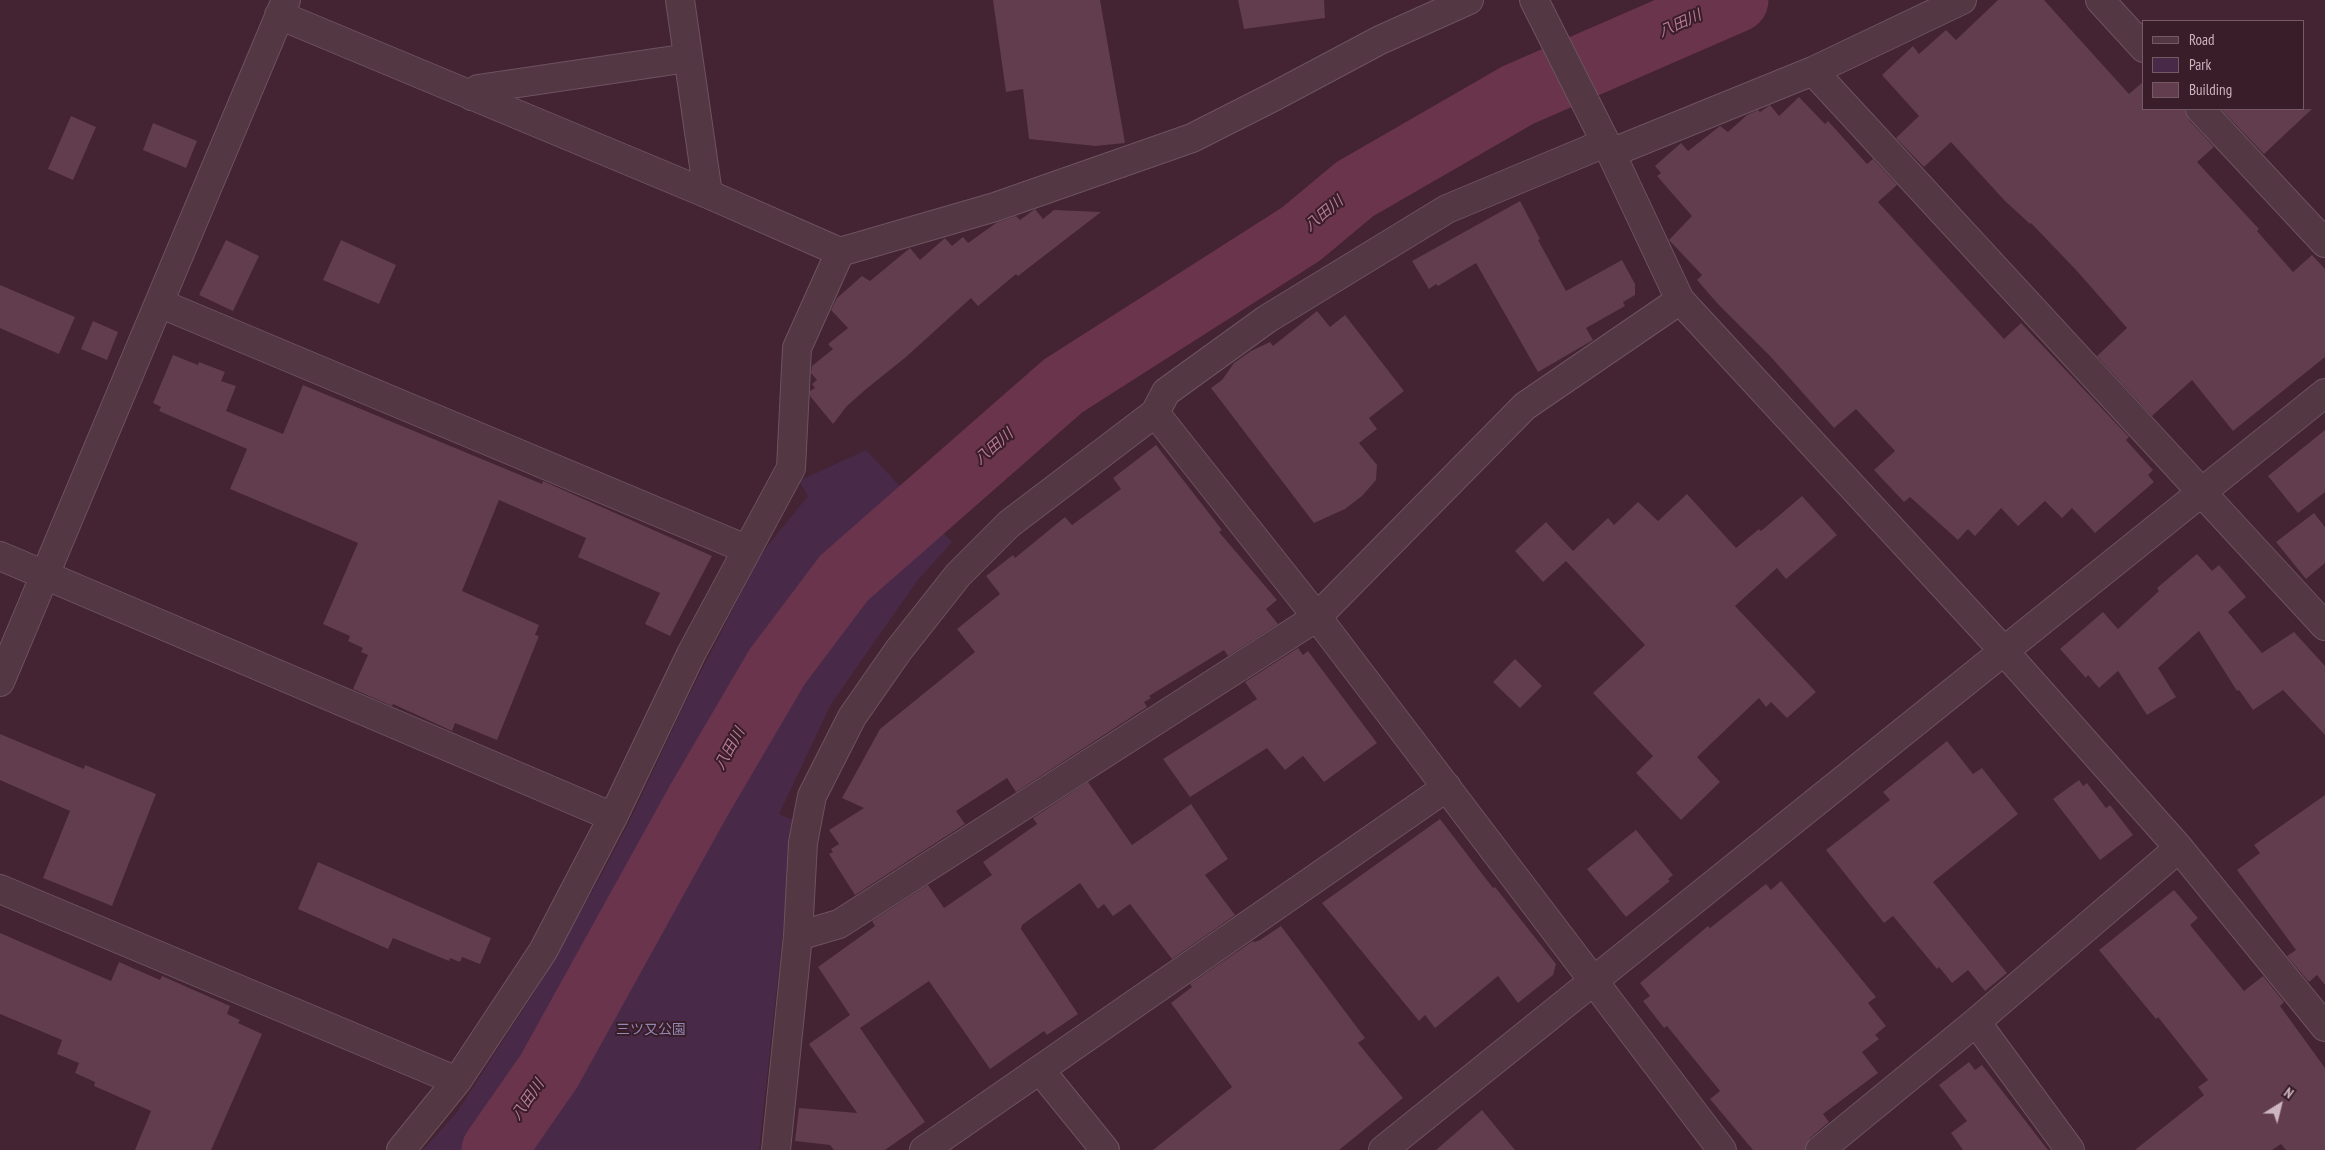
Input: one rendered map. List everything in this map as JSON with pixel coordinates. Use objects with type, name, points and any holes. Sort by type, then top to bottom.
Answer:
[{"type":"street","points":[[680,0],[708,194]]},
{"type":"street","points":[[0,682],[43,574],[282,8],[472,96],[708,194],[840,252],[995,207],[1192,138],[1274,97],[1380,40],[1469,0]]},
{"type":"street","points":[[776,1150],[798,936],[803,842],[812,796],[852,717],[898,651],[958,575],[1009,524],[1154,413],[1166,392],[1267,320],[1447,210],[1605,142],[1813,71],[1962,0]]},
{"type":"street","points":[[2100,0],[2142,46]]},
{"type":"street","points":[[1537,9],[1605,142],[1680,300],[2004,650],[2179,848],[2325,1027]]},
{"type":"street","points":[[472,96],[478,89],[688,58]]},
{"type":"street","points":[[1813,71],[2325,626]]},
{"type":"street","points":[[2201,110],[2325,243]]},
{"type":"street","points":[[401,1150],[457,1081],[543,951],[613,817],[690,654],[791,468],[797,348],[840,252]]},
{"type":"street","points":[[798,936],[839,924],[1316,617],[1526,406],[1680,300]]},
{"type":"street","points":[[159,303],[746,549]]},
{"type":"street","points":[[1383,1150],[2325,393]]},
{"type":"street","points":[[1154,413],[1316,617],[1448,788],[1722,1150]]},
{"type":"street","points":[[0,556],[613,817]]},
{"type":"street","points":[[924,1150],[1448,788]]},
{"type":"street","points":[[1820,1150],[1976,1022],[2179,848]]},
{"type":"street","points":[[0,889],[457,1081]]},
{"type":"street","points":[[1976,1022],[2070,1150]]},
{"type":"street","points":[[1040,1070],[1105,1150]]},
{"type":"green space","name":"三ツ又公園","points":[[866,450],[952,542],[917,581],[831,704],[779,814],[795,821],[759,1150],[423,1150],[457,1112],[534,993],[603,872],[633,814],[683,707],[761,554],[808,496],[799,481]]},
{"type":"building","points":[[993,0],[1100,0],[1125,143],[1095,146],[1029,139],[1023,89],[1006,92]]},
{"type":"building","points":[[1238,0],[1324,0],[1325,18],[1244,29]]},
{"type":"building","points":[[1998,0],[2044,0],[2129,94],[2142,83],[2142,110],[2185,110],[2189,120],[2214,147],[2197,162],[2259,229],[2257,231],[2293,272],[2312,255],[2325,269],[2325,357],[2233,431],[2192,380],[2152,416],[2097,356],[2127,328],[2077,271],[2031,223],[2005,201],[1951,142],[1924,167],[1896,138],[1919,116],[1882,75],[1913,46],[1919,54],[1946,30],[1956,40]]},
{"type":"building","points":[[1799,97],[1825,124],[1828,121],[1867,164],[1873,159],[1897,185],[1878,202],[2004,339],[2021,323],[2129,437],[2126,440],[2153,470],[2148,475],[2154,482],[2095,533],[2072,508],[2062,518],[2045,501],[2018,526],[2001,508],[1975,536],[1968,529],[1958,540],[1910,497],[1904,502],[1874,470],[1895,451],[1856,409],[1834,428],[1770,356],[1718,304],[1697,280],[1702,275],[1669,240],[1692,216],[1657,176],[1661,173],[1655,166],[1681,143],[1688,151],[1720,126],[1728,132],[1747,115],[1758,110],[1760,112],[1770,105],[1779,116]]},
{"type":"building","points":[[2312,109],[2264,154],[2222,110]]},
{"type":"building","points":[[71,116],[96,127],[73,180],[48,169]]},
{"type":"building","points":[[153,123],[197,141],[186,168],[143,150]]},
{"type":"building","points":[[1520,201],[1540,239],[1538,240],[1566,291],[1622,260],[1635,284],[1635,295],[1623,302],[1625,306],[1586,328],[1593,340],[1538,372],[1476,263],[1438,286],[1436,284],[1429,289],[1412,261]]},
{"type":"building","points":[[1035,209],[1043,219],[1054,210],[1101,212],[1018,276],[1016,274],[978,306],[971,298],[906,357],[847,406],[833,424],[810,396],[810,391],[815,388],[812,384],[817,380],[811,373],[812,366],[833,349],[828,344],[848,328],[831,310],[837,298],[862,276],[870,281],[910,248],[920,260],[945,238],[952,246],[963,237],[968,243],[996,223],[1016,216],[1020,220]]},
{"type":"building","points":[[226,240],[259,256],[233,311],[199,295]]},
{"type":"building","points":[[341,240],[396,265],[379,304],[323,280]]},
{"type":"building","points":[[0,285],[75,317],[59,354],[0,328]]},
{"type":"building","points":[[1317,311],[1330,327],[1345,315],[1404,391],[1369,418],[1377,429],[1359,443],[1377,465],[1376,480],[1362,496],[1345,509],[1314,523],[1211,388],[1222,380],[1234,363],[1251,351],[1270,342],[1273,346]]},
{"type":"building","points":[[93,321],[118,332],[107,360],[81,349]]},
{"type":"building","points":[[173,355],[198,365],[199,362],[225,372],[221,381],[236,386],[226,411],[283,434],[303,385],[542,484],[543,481],[712,556],[670,636],[645,624],[660,593],[578,557],[586,538],[499,500],[462,591],[539,625],[535,635],[539,636],[497,740],[455,723],[452,731],[393,704],[392,706],[353,689],[368,655],[361,652],[363,648],[348,641],[350,636],[323,624],[358,543],[230,489],[247,449],[159,411],[161,407],[153,403]]},
{"type":"building","points":[[2325,430],[2325,492],[2298,513],[2268,476]]},
{"type":"building","points":[[1156,445],[1222,530],[1219,532],[1277,600],[1266,609],[1278,624],[1228,656],[1224,650],[1149,696],[1151,698],[1144,702],[1147,707],[1016,792],[1007,778],[956,811],[965,824],[855,895],[829,854],[833,852],[831,849],[839,844],[829,830],[864,808],[842,798],[880,729],[975,652],[957,629],[1000,594],[986,576],[1013,555],[1015,558],[1065,517],[1072,525],[1121,489],[1113,478]]},
{"type":"building","points":[[1687,494],[1736,548],[1759,529],[1761,531],[1802,496],[1837,535],[1786,579],[1777,568],[1735,606],[1816,692],[1787,718],[1771,702],[1766,707],[1759,698],[1697,757],[1720,782],[1681,820],[1636,773],[1653,756],[1593,693],[1645,645],[1566,561],[1543,582],[1515,551],[1546,522],[1573,551],[1608,518],[1614,525],[1638,502],[1658,521]]},
{"type":"building","points":[[2314,513],[2325,527],[2325,563],[2306,579],[2276,542]]},
{"type":"building","points":[[2197,554],[2212,571],[2219,565],[2246,597],[2228,612],[2262,653],[2294,632],[2325,666],[2325,735],[2283,690],[2253,710],[2239,690],[2237,691],[2199,631],[2158,668],[2176,697],[2147,715],[2118,671],[2099,688],[2088,675],[2086,678],[2060,649],[2103,612],[2118,629],[2159,591],[2157,588]]},
{"type":"building","points":[[1298,648],[1303,655],[1308,651],[1377,743],[1324,782],[1303,756],[1285,770],[1267,748],[1190,797],[1163,759],[1257,699],[1245,682]]},
{"type":"building","points":[[1515,659],[1542,686],[1520,708],[1493,682]]},
{"type":"building","points":[[0,734],[84,769],[85,765],[156,794],[112,906],[43,878],[70,811],[0,780]]},
{"type":"building","points":[[1947,741],[1973,774],[1982,768],[2018,814],[1933,882],[2007,973],[1985,991],[1968,970],[1952,983],[1939,967],[1937,969],[1893,916],[1884,923],[1826,850],[1890,800],[1883,792]]},
{"type":"building","points":[[2079,780],[2083,786],[2087,783],[2106,808],[2110,805],[2133,835],[2100,860],[2053,799]]},
{"type":"building","points":[[1088,782],[1132,845],[1191,804],[1228,859],[1205,875],[1235,915],[1172,959],[1130,904],[1113,916],[1104,904],[1098,909],[1080,883],[1022,925],[1021,929],[1078,1014],[1047,1035],[1044,1031],[990,1069],[929,981],[860,1028],[925,1122],[885,1150],[834,1150],[830,1145],[795,1141],[799,1108],[857,1113],[809,1044],[850,1015],[818,967],[875,926],[872,921],[928,885],[944,908],[992,875],[983,862],[1037,824],[1033,818]]},
{"type":"building","points":[[2325,795],[2325,985],[2317,975],[2309,982],[2287,956],[2296,950],[2237,870],[2260,853],[2254,845]]},
{"type":"building","points":[[1440,819],[1493,888],[1495,887],[1556,964],[1553,975],[1518,1003],[1498,976],[1435,1028],[1425,1015],[1419,1021],[1322,903]]},
{"type":"building","points":[[1636,830],[1673,875],[1668,879],[1670,881],[1626,917],[1587,869]]},
{"type":"building","points":[[318,862],[491,938],[480,964],[462,957],[460,962],[450,958],[449,961],[393,938],[388,949],[298,909]]},
{"type":"building","points":[[1781,881],[1876,997],[1868,1003],[1886,1026],[1875,1035],[1879,1039],[1862,1052],[1878,1073],[1823,1114],[1829,1122],[1810,1138],[1805,1150],[1753,1150],[1710,1099],[1720,1091],[1667,1026],[1664,1028],[1643,1001],[1650,996],[1640,983],[1708,926],[1710,928],[1766,884],[1771,890]]},
{"type":"building","points":[[2174,890],[2198,918],[2190,925],[2244,991],[2263,976],[2284,1002],[2280,1006],[2325,1068],[2325,1150],[2286,1150],[2281,1144],[2272,1150],[2135,1150],[2204,1095],[2198,1087],[2208,1080],[2158,1017],[2156,1019],[2099,950]]},
{"type":"building","points":[[1281,926],[1365,1038],[1358,1043],[1403,1098],[1339,1150],[1153,1150],[1232,1087],[1171,1003],[1192,987],[1190,984],[1253,941],[1260,940]]},
{"type":"building","points":[[0,933],[111,981],[119,962],[160,980],[162,976],[230,1006],[227,1014],[240,1020],[238,1023],[262,1034],[211,1150],[135,1150],[151,1111],[94,1086],[95,1082],[75,1073],[79,1063],[57,1054],[62,1040],[0,1014]]},
{"type":"building","points":[[1969,1062],[1975,1070],[1982,1065],[2048,1150],[1963,1150],[1951,1133],[1967,1121],[1939,1085]]},
{"type":"building","points":[[1482,1110],[1515,1150],[1436,1150]]},
{"type":"waterway","name":"八田川","points":[[494,1150],[549,1071],[699,800],[777,667],[844,578],[1063,386],[1301,234],[1355,189],[1518,95],[1736,0]]}]
